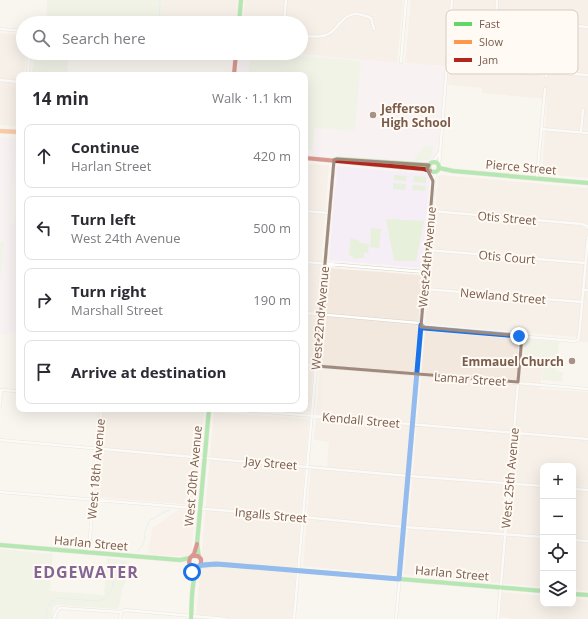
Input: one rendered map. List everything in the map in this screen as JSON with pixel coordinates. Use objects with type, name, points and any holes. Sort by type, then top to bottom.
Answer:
[{"type":"street","points":[[240,16],[241,0]]},
{"type":"street","points":[[285,16],[286,0]]},
{"type":"street","points":[[401,62],[406,0]]},
{"type":"street","name":"West 24th Avenue","points":[[451,10],[452,0]]},
{"type":"street","points":[[496,10],[497,0]]},
{"type":"street","points":[[308,36],[319,37],[327,35],[334,31],[340,22],[350,14],[362,14],[371,18],[374,30]]},
{"type":"street","points":[[578,26],[588,27]]},
{"type":"street","points":[[0,29],[16,30]]},
{"type":"street","points":[[28,72],[29,60]]},
{"type":"street","points":[[234,72],[235,60]]},
{"type":"street","name":"West 24th Avenue","points":[[396,619],[433,181],[439,153],[446,74]]},
{"type":"street","points":[[574,74],[588,75]]},
{"type":"street","points":[[0,80],[16,82]]},
{"type":"street","points":[[537,179],[545,89]]},
{"type":"street","points":[[581,132],[583,110]]},
{"type":"street","points":[[541,129],[588,133]]},
{"type":"street","points":[[0,131],[16,132]]},
{"type":"street","name":"West 24th Avenue","points":[[431,164],[439,153]]},
{"type":"street","name":"Pierce Street","points":[[308,158],[424,165],[431,164]]},
{"type":"street","name":"Pierce Street","points":[[334,160],[337,162],[588,183]]},
{"type":"street","name":"West 22nd Avenue","points":[[294,619],[334,160]]},
{"type":"street","points":[[437,163],[435,170],[428,168],[431,164],[437,163]]},
{"type":"street","points":[[308,211],[329,213]]},
{"type":"street","name":"Otis Street","points":[[431,211],[582,224],[588,228]]},
{"type":"street","points":[[308,313],[418,323],[424,328],[574,341],[578,340],[588,237]]},
{"type":"street","name":"Otis Court","points":[[427,250],[586,263]]},
{"type":"street","points":[[308,262],[425,272]]},
{"type":"street","name":"Newland Street","points":[[424,289],[582,302]]},
{"type":"street","points":[[583,290],[588,290]]},
{"type":"street","name":"West 25th Avenue","points":[[498,619],[522,336]]},
{"type":"street","name":"Lamar Street","points":[[308,365],[588,389]]},
{"type":"street","points":[[0,405],[1,390],[16,391]]},
{"type":"street","name":"West 18th Avenue","points":[[89,553],[101,412]]},
{"type":"street","name":"West 20th Avenue","points":[[200,558],[197,544],[209,412]]},
{"type":"street","name":"Kendall Street","points":[[265,412],[588,439]]},
{"type":"street","name":"Jay Street","points":[[0,440],[409,476],[540,486]]},
{"type":"street","points":[[576,489],[588,490]]},
{"type":"street","name":"Ingalls Street","points":[[0,492],[303,517],[404,527],[540,537]]},
{"type":"street","points":[[576,540],[588,541]]},
{"type":"street","name":"West 20th Avenue","points":[[191,557],[197,544]]},
{"type":"street","name":"Harlan Street","points":[[0,545],[180,560],[191,557]]},
{"type":"street","points":[[191,618],[193,585],[196,571],[202,562],[196,555],[191,557],[189,561],[193,585]]},
{"type":"street","name":"Harlan Street","points":[[200,558],[216,564]]},
{"type":"street","name":"Harlan Street","points":[[180,560],[191,566]]},
{"type":"street","name":"Harlan Street","points":[[199,566],[216,564],[540,591]]},
{"type":"street","points":[[191,566],[194,568],[199,566]]},
{"type":"street","points":[[576,594],[588,595]]},
{"type":"street","points":[[54,619],[60,608],[121,612],[124,610],[191,618],[226,619]]},
{"type":"street","points":[[120,619],[121,612]]},
{"type":"highlighted area","points":[[334,160],[429,165],[427,169],[433,181],[421,327],[522,336],[518,382],[316,366]]},
{"type":"shaded area","points":[[163,0],[238,0],[237,16],[162,16]]},
{"type":"shaded area","points":[[245,0],[403,0],[397,63],[308,55],[308,16],[243,16]]},
{"type":"shaded area","points":[[411,0],[588,0],[588,178],[542,174],[547,99],[482,93],[482,88],[448,85],[449,74],[578,74],[578,10],[446,10],[446,67],[405,63]]},
{"type":"shaded area","points":[[0,33],[16,34],[16,60],[25,60],[24,72],[16,72],[16,127],[0,125]]},
{"type":"shaded area","name":"Jefferson High School","points":[[308,55],[445,66],[436,165],[406,163],[404,161],[381,159],[378,161],[308,155],[308,72],[237,72],[238,60],[308,60]]},
{"type":"shaded area","points":[[0,137],[16,139],[10,221],[16,226],[16,331],[6,335],[0,334]]},
{"type":"shaded area","points":[[308,164],[329,165],[310,412],[308,412]]},
{"type":"shaded area","points":[[337,166],[430,174],[421,268],[329,260]]},
{"type":"shaded area","points":[[441,175],[588,188],[588,342],[582,342],[575,337],[425,324],[438,176]]},
{"type":"shaded area","points":[[328,268],[420,275],[422,277],[397,575],[303,566],[311,465],[327,466],[329,442],[314,440]]},
{"type":"shaded area","points":[[425,331],[518,339],[518,356],[544,360],[540,389],[588,392],[588,591],[576,589],[576,463],[540,463],[540,587],[404,575]]},
{"type":"shaded area","points":[[103,412],[204,412],[196,505],[96,497]]},
{"type":"shaded area","points":[[214,412],[309,419],[292,619],[196,619]]},
{"type":"shaded area","points":[[180,509],[195,511],[191,557],[148,554],[152,528]]},
{"type":"shaded area","points":[[503,592],[540,596],[540,607],[576,607],[576,599],[588,600],[588,619],[510,619],[500,617]]},
{"type":"green space","points":[[47,0],[163,0],[162,16],[46,16]]},
{"type":"green space","points":[[308,57],[361,61],[355,131],[315,128],[312,150],[308,149],[308,72],[248,72],[249,60],[308,60]]},
{"type":"green space","points":[[33,60],[68,60],[67,72],[32,72]]},
{"type":"green space","points":[[425,146],[434,146],[430,160],[415,161],[415,156]]},
{"type":"green space","points":[[394,175],[406,176],[406,181],[394,180]]},
{"type":"green space","points":[[414,176],[426,177],[426,183],[413,182]]},
{"type":"green space","points":[[393,183],[406,184],[405,190],[393,189]]},
{"type":"green space","points":[[413,185],[425,186],[425,191],[412,190]]},
{"type":"green space","points":[[386,219],[424,221],[416,261],[394,261]]},
{"type":"green space","points":[[371,228],[381,229],[379,248],[370,247]]},
{"type":"green space","points":[[351,237],[352,239],[358,240],[361,243],[369,244],[368,253],[365,252],[364,258],[354,259],[349,255]]},
{"type":"green space","points":[[4,241],[1,273],[0,275],[0,242]]},
{"type":"green space","points":[[525,339],[559,342],[556,371],[563,372],[562,382],[542,380],[544,360],[524,357]]},
{"type":"green space","points":[[0,549],[53,554],[50,591],[104,595],[107,558],[129,561],[126,581],[122,590],[119,607],[116,609],[58,605],[53,607],[52,619],[0,619]]},
{"type":"waterway","points":[[159,16],[160,0]]},
{"type":"waterway","points":[[138,551],[145,538],[144,534],[149,521],[170,510]]},
{"type":"waterway","points":[[46,619],[47,608],[51,602],[58,598],[99,601],[107,597],[111,591],[116,570],[125,562]]},
{"type":"traffic: fast","points":[[240,16],[241,0]]},
{"type":"traffic: fast","points":[[334,160],[429,165]]},
{"type":"traffic: fast","points":[[432,162],[436,162],[438,163],[439,167],[438,171],[432,172],[429,169],[429,165],[432,162]]},
{"type":"traffic: fast","points":[[439,168],[453,171],[588,183]]},
{"type":"traffic: fast","points":[[199,557],[197,544],[209,412]]},
{"type":"traffic: fast","points":[[0,545],[180,560],[190,558]]},
{"type":"traffic: fast","points":[[200,566],[220,564],[540,591]]},
{"type":"traffic: fast","points":[[191,567],[193,580]]},
{"type":"traffic: fast","points":[[191,619],[193,586],[198,567]]},
{"type":"traffic: fast","points":[[576,594],[588,595]]},
{"type":"traffic: slow","points":[[0,131],[16,132]]},
{"type":"traffic: jam","points":[[234,72],[235,60]]},
{"type":"traffic: jam","points":[[308,158],[424,169],[430,171]]},
{"type":"traffic: jam","points":[[193,556],[198,556],[201,559],[201,564],[196,568],[191,566],[189,562],[190,558],[194,554],[197,544]]},
{"type":"place","name":"Jefferson High School","points":[[373,115]]},
{"type":"place","name":"Emmauel Church","points":[[572,361]]},
{"type":"district","name":"EDGEWATER","points":[[86,572]]},
{"type":"route","points":[[192,572],[191,567],[196,568],[202,565],[216,564],[399,579],[421,325],[424,328],[519,336]]}]
